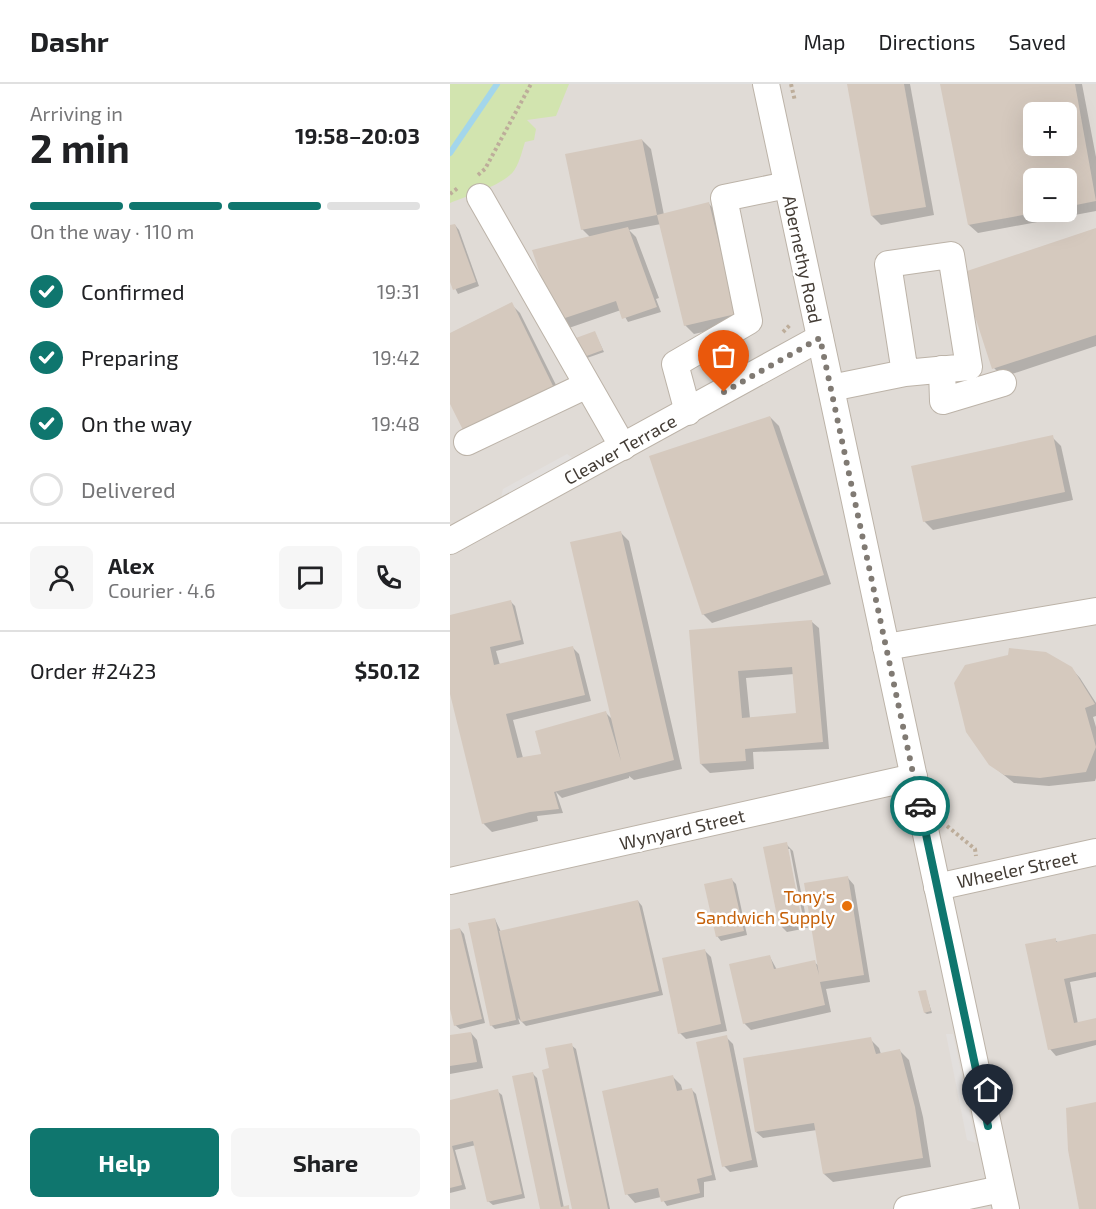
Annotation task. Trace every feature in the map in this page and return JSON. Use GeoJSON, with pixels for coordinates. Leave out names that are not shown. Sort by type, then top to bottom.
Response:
{"type":"FeatureCollection","features":[{"type":"Feature","properties":{"kind":"street","name":"Abernethy Road"},"geometry":{"type":"LineString","coordinates":[[766,84],[1003,1199]]}},
{"type":"Feature","properties":{"kind":"street"},"geometry":{"type":"LineString","coordinates":[[475,185],[623,447]]}},
{"type":"Feature","properties":{"kind":"street"},"geometry":{"type":"LineString","coordinates":[[688,412],[675,364],[749,321],[724,198],[788,185]]}},
{"type":"Feature","properties":{"kind":"street"},"geometry":{"type":"LineString","coordinates":[[831,388],[905,373],[969,367],[951,255],[888,264],[905,373]]}},
{"type":"Feature","properties":{"kind":"street","name":"Cleaver Terrace"},"geometry":{"type":"LineString","coordinates":[[450,541],[820,338]]}},
{"type":"Feature","properties":{"kind":"street"},"geometry":{"type":"LineString","coordinates":[[942,369],[943,401],[1003,383]]}},
{"type":"Feature","properties":{"kind":"street"},"geometry":{"type":"LineString","coordinates":[[467,442],[587,384]]}},
{"type":"Feature","properties":{"kind":"street"},"geometry":{"type":"LineString","coordinates":[[886,647],[1096,611]]}},
{"type":"Feature","properties":{"kind":"street","name":"Wynyard Street"},"geometry":{"type":"LineString","coordinates":[[450,881],[914,777]]}},
{"type":"Feature","properties":{"kind":"street","name":"Wheeler Street"},"geometry":{"type":"LineString","coordinates":[[937,887],[1096,852]]}},
{"type":"Feature","properties":{"kind":"street"},"geometry":{"type":"LineString","coordinates":[[907,1209],[1003,1199]]}},
{"type":"Feature","properties":{"kind":"path"},"geometry":{"type":"LineString","coordinates":[[450,194],[475,185],[531,84]]}},
{"type":"Feature","properties":{"kind":"shaded area"},"geometry":{"type":"Polygon","coordinates":[[[450,84],[1096,84],[1096,1209],[450,1209],[450,84]]]}},
{"type":"Feature","properties":{"kind":"shaded area"},"geometry":{"type":"Polygon","coordinates":[[[567,454],[574,459],[501,498],[503,489],[567,454]]]}},
{"type":"Feature","properties":{"kind":"shaded area"},"geometry":{"type":"Polygon","coordinates":[[[946,1034],[953,1034],[976,1143],[967,1140],[946,1034]]]}},
{"type":"Feature","properties":{"kind":"green space"},"geometry":{"type":"Polygon","coordinates":[[[450,84],[569,84],[556,116],[527,120],[536,129],[534,140],[525,142],[518,163],[511,174],[486,189],[450,203],[450,84]]]}},
{"type":"Feature","properties":{"kind":"building"},"geometry":{"type":"Polygon","coordinates":[[[847,84],[904,84],[926,207],[871,216],[847,84]]]}},
{"type":"Feature","properties":{"kind":"building"},"geometry":{"type":"Polygon","coordinates":[[[940,84],[1075,84],[1096,201],[1077,205],[1077,168],[1023,168],[1023,215],[968,225],[940,84]]]}},
{"type":"Feature","properties":{"kind":"building"},"geometry":{"type":"Polygon","coordinates":[[[642,139],[657,215],[581,230],[565,154],[642,139]]]}},
{"type":"Feature","properties":{"kind":"building"},"geometry":{"type":"Polygon","coordinates":[[[709,202],[736,314],[684,326],[657,215],[709,202]]]}},
{"type":"Feature","properties":{"kind":"building"},"geometry":{"type":"Polygon","coordinates":[[[455,224],[476,282],[453,290],[450,282],[450,225],[455,224]]]}},
{"type":"Feature","properties":{"kind":"building"},"geometry":{"type":"Polygon","coordinates":[[[628,227],[657,307],[622,319],[616,301],[556,321],[532,250],[628,227]]]}},
{"type":"Feature","properties":{"kind":"building"},"geometry":{"type":"Polygon","coordinates":[[[1096,228],[1096,335],[992,369],[961,273],[1096,228]]]}},
{"type":"Feature","properties":{"kind":"building"},"geometry":{"type":"Polygon","coordinates":[[[512,302],[556,392],[466,436],[450,404],[450,333],[512,302]]]}},
{"type":"Feature","properties":{"kind":"building"},"geometry":{"type":"Polygon","coordinates":[[[595,331],[603,350],[584,357],[576,338],[595,331]]]}},
{"type":"Feature","properties":{"kind":"building"},"geometry":{"type":"Polygon","coordinates":[[[770,416],[824,575],[702,615],[649,456],[770,416]]]}},
{"type":"Feature","properties":{"kind":"building"},"geometry":{"type":"Polygon","coordinates":[[[1053,435],[1065,492],[923,522],[911,466],[1053,435]]]}},
{"type":"Feature","properties":{"kind":"building"},"geometry":{"type":"Polygon","coordinates":[[[621,531],[674,760],[554,792],[559,809],[530,812],[482,824],[450,694],[450,615],[511,600],[521,640],[490,647],[494,665],[573,646],[585,695],[506,714],[517,758],[541,754],[535,731],[606,711],[621,761],[570,542],[621,531]]]}},
{"type":"Feature","properties":{"kind":"building"},"geometry":{"type":"Polygon","coordinates":[[[812,620],[823,742],[745,749],[746,761],[700,764],[689,630],[812,620]],[[792,667],[738,671],[742,718],[796,713],[792,667]]]}},
{"type":"Feature","properties":{"kind":"building"},"geometry":{"type":"Polygon","coordinates":[[[1009,648],[1046,652],[1072,667],[1095,704],[1085,708],[1096,747],[1086,772],[1040,778],[1004,775],[989,765],[966,732],[954,683],[965,665],[1008,655],[1009,648]]]}},
{"type":"Feature","properties":{"kind":"building"},"geometry":{"type":"Polygon","coordinates":[[[787,842],[802,921],[779,926],[763,847],[787,842]]]}},
{"type":"Feature","properties":{"kind":"building"},"geometry":{"type":"Polygon","coordinates":[[[848,876],[864,975],[820,982],[825,1005],[743,1024],[729,964],[770,955],[774,969],[815,960],[819,975],[804,883],[848,876]]]}},
{"type":"Feature","properties":{"kind":"building"},"geometry":{"type":"Polygon","coordinates":[[[732,878],[744,931],[716,937],[704,884],[732,878]]]}},
{"type":"Feature","properties":{"kind":"building"},"geometry":{"type":"Polygon","coordinates":[[[638,900],[659,991],[521,1022],[499,931],[638,900]]]}},
{"type":"Feature","properties":{"kind":"building"},"geometry":{"type":"Polygon","coordinates":[[[495,918],[516,1020],[490,1026],[468,923],[495,918]]]}},
{"type":"Feature","properties":{"kind":"building"},"geometry":{"type":"Polygon","coordinates":[[[460,928],[482,1019],[454,1026],[450,1009],[450,930],[460,928]]]}},
{"type":"Feature","properties":{"kind":"building"},"geometry":{"type":"Polygon","coordinates":[[[1096,934],[1096,972],[1064,979],[1074,1023],[1096,1018],[1096,1040],[1048,1050],[1025,944],[1056,938],[1056,942],[1096,934]]]}},
{"type":"Feature","properties":{"kind":"building"},"geometry":{"type":"Polygon","coordinates":[[[705,949],[721,1024],[678,1034],[662,958],[705,949]]]}},
{"type":"Feature","properties":{"kind":"building"},"geometry":{"type":"Polygon","coordinates":[[[926,990],[931,1011],[924,1013],[918,991],[926,990]]]}},
{"type":"Feature","properties":{"kind":"building"},"geometry":{"type":"Polygon","coordinates":[[[471,1032],[477,1062],[450,1066],[450,1035],[471,1032]]]}},
{"type":"Feature","properties":{"kind":"building"},"geometry":{"type":"Polygon","coordinates":[[[727,1035],[752,1160],[722,1167],[696,1042],[727,1035]]]}},
{"type":"Feature","properties":{"kind":"building"},"geometry":{"type":"Polygon","coordinates":[[[871,1037],[876,1054],[900,1049],[915,1107],[923,1158],[823,1174],[814,1123],[755,1132],[743,1058],[871,1037]]]}},
{"type":"Feature","properties":{"kind":"building"},"geometry":{"type":"Polygon","coordinates":[[[572,1043],[608,1209],[572,1209],[542,1070],[549,1068],[545,1048],[572,1043]]]}},
{"type":"Feature","properties":{"kind":"building"},"geometry":{"type":"Polygon","coordinates":[[[533,1072],[561,1207],[569,1205],[569,1209],[540,1209],[512,1076],[533,1072]]]}},
{"type":"Feature","properties":{"kind":"building"},"geometry":{"type":"Polygon","coordinates":[[[673,1075],[677,1091],[692,1088],[712,1175],[697,1179],[700,1193],[661,1202],[658,1188],[625,1195],[602,1091],[673,1075]]]}},
{"type":"Feature","properties":{"kind":"building"},"geometry":{"type":"Polygon","coordinates":[[[498,1089],[522,1194],[487,1202],[473,1141],[452,1146],[462,1185],[450,1188],[450,1100],[498,1089]]]}},
{"type":"Feature","properties":{"kind":"building"},"geometry":{"type":"Polygon","coordinates":[[[1096,1102],[1096,1209],[1079,1209],[1068,1150],[1066,1108],[1096,1102]]]}},
{"type":"Feature","properties":{"kind":"waterway"},"geometry":{"type":"LineString","coordinates":[[450,153],[497,84]]}},
{"type":"Feature","properties":{"kind":"way so far"},"geometry":{"type":"LineString","coordinates":[[724,392],[820,338],[920,806]]}},
{"type":"Feature","properties":{"kind":"place","name":"Tony's Sandwich Supply"},"geometry":{"type":"Point","coordinates":[847,906]}},
{"type":"Feature","properties":{"kind":"route"},"geometry":{"type":"LineString","coordinates":[[920,806],[988,1126]]}}]}
